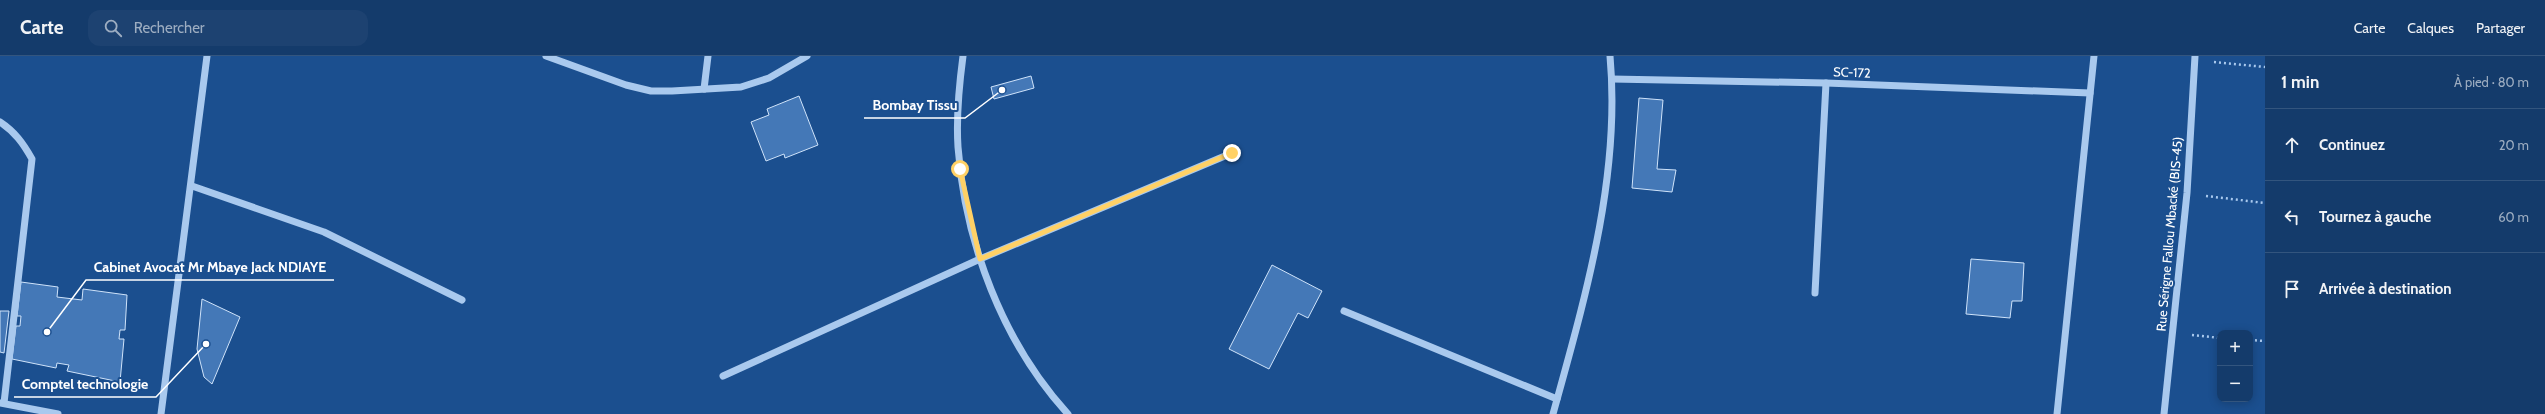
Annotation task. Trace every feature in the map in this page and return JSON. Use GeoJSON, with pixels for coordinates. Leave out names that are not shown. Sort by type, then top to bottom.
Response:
{"type":"FeatureCollection","features":[{"type":"Feature","properties":{"kind":"street"},"geometry":{"type":"LineString","coordinates":[[161,414],[192,186],[207,56]]}},
{"type":"Feature","properties":{"kind":"street"},"geometry":{"type":"LineString","coordinates":[[546,56],[626,85],[651,90],[726,89],[758,82],[782,71],[807,56]]}},
{"type":"Feature","properties":{"kind":"street"},"geometry":{"type":"LineString","coordinates":[[704,89],[708,56]]}},
{"type":"Feature","properties":{"kind":"street"},"geometry":{"type":"LineString","coordinates":[[963,56],[958,94],[958,145],[966,198],[980,259],[1008,329],[1031,368],[1068,414]]}},
{"type":"Feature","properties":{"kind":"street"},"geometry":{"type":"LineString","coordinates":[[1555,413],[1557,399],[1602,224],[1609,164],[1612,79],[1610,56]]}},
{"type":"Feature","properties":{"kind":"street"},"geometry":{"type":"LineString","coordinates":[[2057,414],[2094,56]]}},
{"type":"Feature","properties":{"kind":"street","name":"Rue Sérigne Fallou Mbacké (BIS-45)"},"geometry":{"type":"LineString","coordinates":[[2164,414],[2186,194],[2194,58]]}},
{"type":"Feature","properties":{"kind":"street","name":"SC-172"},"geometry":{"type":"LineString","coordinates":[[1612,79],[1826,83],[2090,94]]}},
{"type":"Feature","properties":{"kind":"street"},"geometry":{"type":"LineString","coordinates":[[1815,293],[1826,83]]}},
{"type":"Feature","properties":{"kind":"street"},"geometry":{"type":"LineString","coordinates":[[0,122],[12,130],[24,144],[32,159],[2,403],[58,414]]}},
{"type":"Feature","properties":{"kind":"street"},"geometry":{"type":"LineString","coordinates":[[723,376],[980,259],[1232,153]]}},
{"type":"Feature","properties":{"kind":"street"},"geometry":{"type":"LineString","coordinates":[[192,186],[324,232],[462,300]]}},
{"type":"Feature","properties":{"kind":"street"},"geometry":{"type":"LineString","coordinates":[[1344,312],[1557,399]]}},
{"type":"Feature","properties":{"kind":"path"},"geometry":{"type":"LineString","coordinates":[[2194,58],[2265,67]]}},
{"type":"Feature","properties":{"kind":"path"},"geometry":{"type":"LineString","coordinates":[[2186,194],[2265,203]]}},
{"type":"Feature","properties":{"kind":"path"},"geometry":{"type":"LineString","coordinates":[[2172,334],[2217,338]]}},
{"type":"Feature","properties":{"kind":"path"},"geometry":{"type":"LineString","coordinates":[[2253,340],[2265,341]]}},
{"type":"Feature","properties":{"kind":"building"},"geometry":{"type":"Polygon","coordinates":[[[1031,76],[1034,88],[994,99],[991,87],[1031,76]]]}},
{"type":"Feature","properties":{"kind":"building"},"geometry":{"type":"Polygon","coordinates":[[[799,96],[818,145],[785,158],[784,154],[766,161],[751,122],[769,115],[767,109],[799,96]]]}},
{"type":"Feature","properties":{"kind":"building"},"geometry":{"type":"Polygon","coordinates":[[[1639,98],[1663,100],[1657,169],[1676,170],[1672,192],[1632,188],[1639,98]]]}},
{"type":"Feature","properties":{"kind":"building"},"geometry":{"type":"Polygon","coordinates":[[[1971,259],[2024,263],[2022,301],[2012,301],[2010,318],[1966,314],[1971,259]]]}},
{"type":"Feature","properties":{"kind":"building"},"geometry":{"type":"Polygon","coordinates":[[[1272,265],[1322,291],[1308,318],[1298,313],[1269,369],[1229,349],[1272,265]]]}},
{"type":"Feature","properties":{"kind":"building"},"geometry":{"type":"Polygon","coordinates":[[[21,282],[58,287],[57,297],[82,300],[83,289],[127,295],[125,330],[120,330],[119,339],[124,339],[120,382],[67,371],[69,365],[57,363],[56,368],[12,359],[16,326],[20,326],[21,316],[17,316],[21,282]]]}},
{"type":"Feature","properties":{"kind":"building"},"geometry":{"type":"Polygon","coordinates":[[[202,299],[240,317],[212,384],[204,377],[197,349],[202,299]]]}},
{"type":"Feature","properties":{"kind":"building"},"geometry":{"type":"Polygon","coordinates":[[[0,311],[9,311],[4,353],[0,352],[0,311]]]}},
{"type":"Feature","properties":{"kind":"place","name":"Bombay Tissu"},"geometry":{"type":"Point","coordinates":[1002,90]}},
{"type":"Feature","properties":{"kind":"place","name":"Cabinet Avocat Mr Mbaye Jack NDIAYE"},"geometry":{"type":"Point","coordinates":[47,332]}},
{"type":"Feature","properties":{"kind":"place","name":"Comptel technologie"},"geometry":{"type":"Point","coordinates":[206,344]}},
{"type":"Feature","properties":{"kind":"route"},"geometry":{"type":"LineString","coordinates":[[960,169],[980,259],[1232,153]]}}]}
